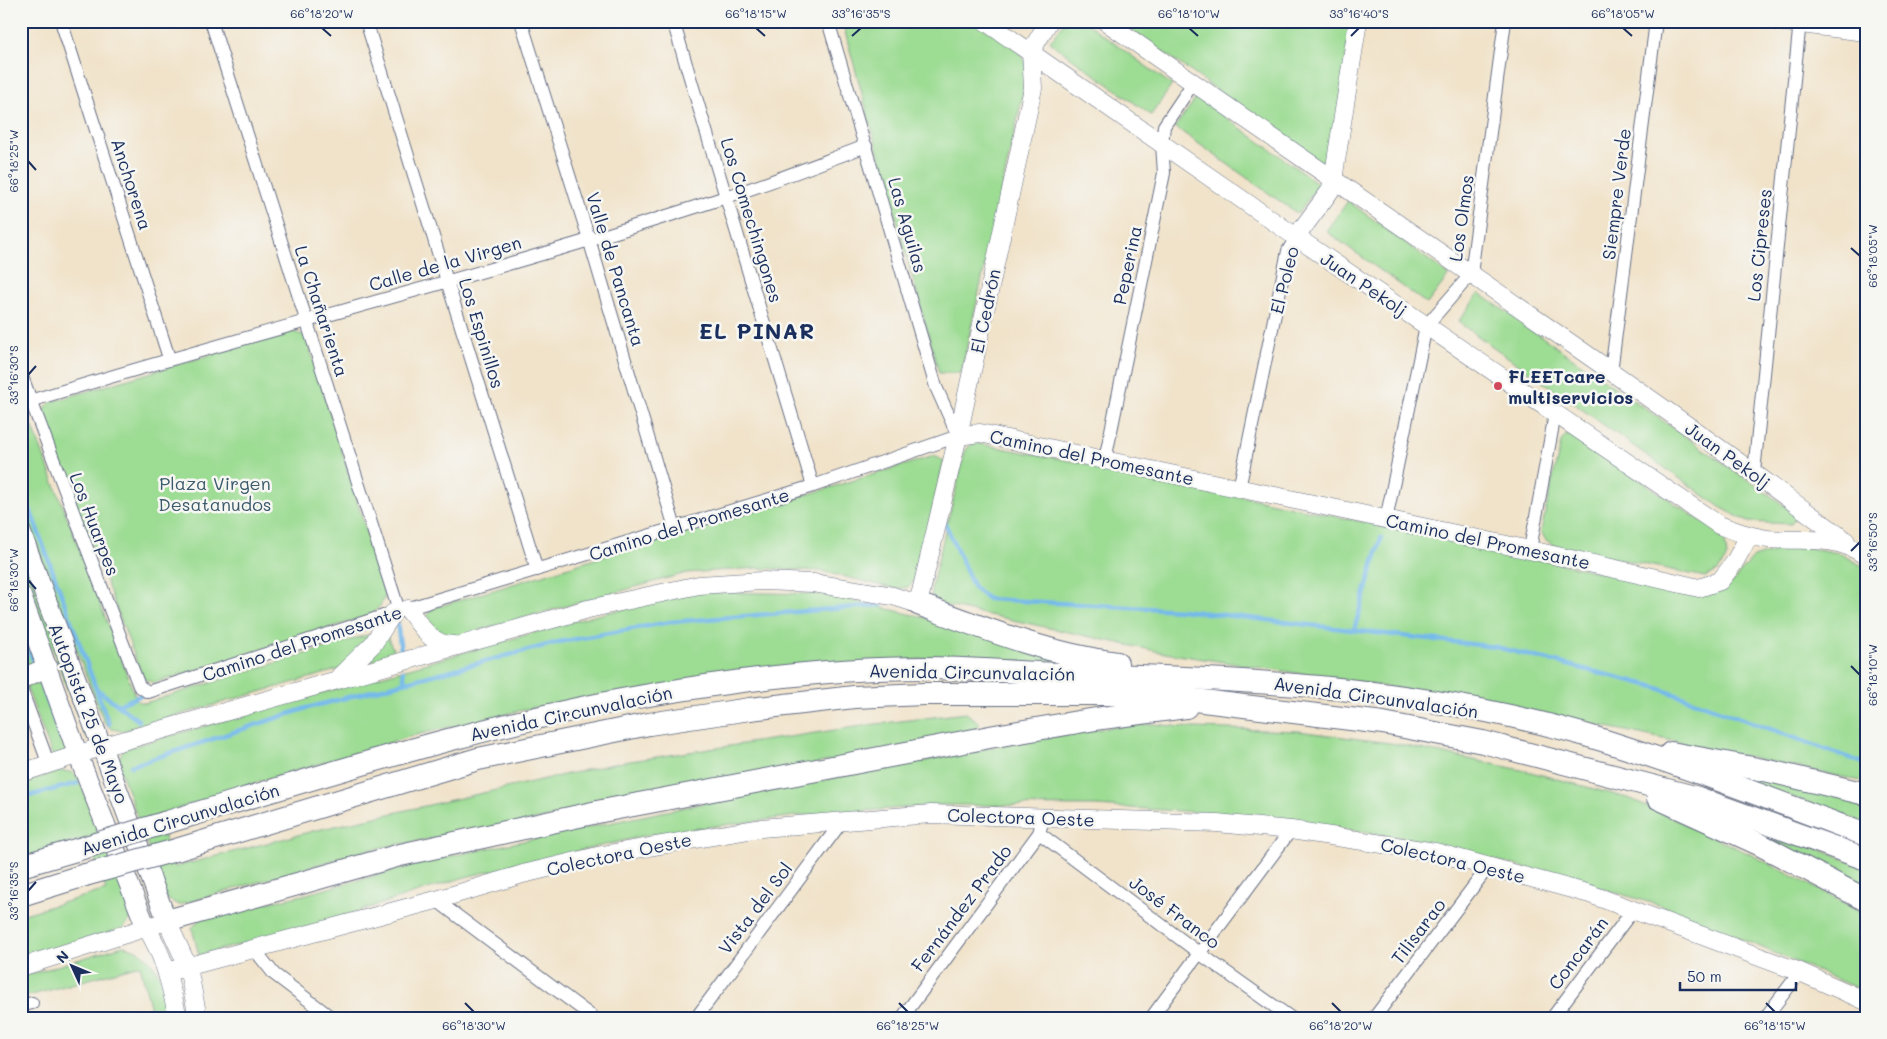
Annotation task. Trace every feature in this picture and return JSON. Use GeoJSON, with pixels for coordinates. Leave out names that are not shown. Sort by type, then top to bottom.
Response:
{"type":"FeatureCollection","features":[{"type":"Feature","properties":{"kind":"highway"},"geometry":{"type":"LineString","coordinates":[[918,604],[1008,638],[1072,655],[1100,661],[1242,680]]}},
{"type":"Feature","properties":{"kind":"highway","name":"Avenida Circunvalación"},"geometry":{"type":"LineString","coordinates":[[21,866],[473,732],[655,694],[777,677],[926,668],[1242,680],[1351,691],[1458,706],[1601,740],[1866,835]]}},
{"type":"Feature","properties":{"kind":"highway","name":"Avenida Circunvalación"},"geometry":{"type":"LineString","coordinates":[[21,894],[176,850],[478,758],[649,724],[750,709],[854,697],[924,694],[1145,694],[1383,723],[1483,742],[1698,798],[1866,859]]}},
{"type":"Feature","properties":{"kind":"highway"},"geometry":{"type":"LineString","coordinates":[[157,924],[400,855],[602,811],[1005,734],[1111,717],[1227,704]]}},
{"type":"Feature","properties":{"kind":"highway"},"geometry":{"type":"LineString","coordinates":[[1601,740],[1769,771],[1866,794]]}},
{"type":"Feature","properties":{"kind":"highway"},"geometry":{"type":"LineString","coordinates":[[1598,771],[1759,844],[1866,900]]}},
{"type":"Feature","properties":{"kind":"main road","name":"Autopista 25 de Mayo"},"geometry":{"type":"LineString","coordinates":[[21,532],[101,747],[157,924]]}},
{"type":"Feature","properties":{"kind":"main road","name":"Autopista 25 de Mayo"},"geometry":{"type":"LineString","coordinates":[[21,595],[78,756],[157,924]]}},
{"type":"Feature","properties":{"kind":"main road"},"geometry":{"type":"LineString","coordinates":[[21,679],[48,667]]}},
{"type":"Feature","properties":{"kind":"street","name":"Anchorena"},"geometry":{"type":"LineString","coordinates":[[61,21],[169,358]]}},
{"type":"Feature","properties":{"kind":"street","name":"La Chañarienta"},"geometry":{"type":"LineString","coordinates":[[212,21],[400,611]]}},
{"type":"Feature","properties":{"kind":"street","name":"Los Espinillos"},"geometry":{"type":"LineString","coordinates":[[366,21],[537,570]]}},
{"type":"Feature","properties":{"kind":"street","name":"Valle de Pancanta"},"geometry":{"type":"LineString","coordinates":[[521,21],[589,239],[675,528]]}},
{"type":"Feature","properties":{"kind":"street","name":"Los Comechingones"},"geometry":{"type":"LineString","coordinates":[[672,21],[727,197],[813,486]]}},
{"type":"Feature","properties":{"kind":"street","name":"Las Aguilas"},"geometry":{"type":"LineString","coordinates":[[828,21],[936,387],[958,436]]}},
{"type":"Feature","properties":{"kind":"street","name":"Juan Pekolj"},"geometry":{"type":"LineString","coordinates":[[985,21],[1031,51],[1296,237],[1719,525],[1749,536]]}},
{"type":"Feature","properties":{"kind":"street"},"geometry":{"type":"LineString","coordinates":[[1031,51],[1049,21]]}},
{"type":"Feature","properties":{"kind":"street","name":"Juan Pekolj"},"geometry":{"type":"LineString","coordinates":[[1105,21],[1754,472],[1861,552]]}},
{"type":"Feature","properties":{"kind":"street","name":"El Poleo"},"geometry":{"type":"LineString","coordinates":[[1240,489],[1288,251],[1330,191],[1334,180],[1358,21]]}},
{"type":"Feature","properties":{"kind":"street","name":"Los Olmos"},"geometry":{"type":"LineString","coordinates":[[1386,520],[1426,326],[1471,274],[1504,21]]}},
{"type":"Feature","properties":{"kind":"street","name":"Siempre Verde"},"geometry":{"type":"LineString","coordinates":[[1611,372],[1656,21]]}},
{"type":"Feature","properties":{"kind":"street"},"geometry":{"type":"LineString","coordinates":[[1776,21],[1800,22],[1866,32]]}},
{"type":"Feature","properties":{"kind":"street","name":"Los Cipreses"},"geometry":{"type":"LineString","coordinates":[[1754,472],[1800,22]]}},
{"type":"Feature","properties":{"kind":"street","name":"El Cedrón"},"geometry":{"type":"LineString","coordinates":[[918,604],[958,436],[1033,88],[1031,51]]}},
{"type":"Feature","properties":{"kind":"street","name":"Peperina"},"geometry":{"type":"LineString","coordinates":[[1105,460],[1164,173],[1162,144],[1164,126],[1193,83]]}},
{"type":"Feature","properties":{"kind":"street","name":"Calle de la Virgen"},"geometry":{"type":"LineString","coordinates":[[30,401],[169,358],[448,281],[727,197],[866,146]]}},
{"type":"Feature","properties":{"kind":"street","name":"Los Huarpes"},"geometry":{"type":"LineString","coordinates":[[21,374],[139,686]]}},
{"type":"Feature","properties":{"kind":"street"},"geometry":{"type":"LineString","coordinates":[[1530,548],[1556,414]]}},
{"type":"Feature","properties":{"kind":"street","name":"Camino del Promesante"},"geometry":{"type":"LineString","coordinates":[[139,686],[148,692],[400,611],[813,486],[958,436],[980,433],[1386,520],[1530,548],[1699,588],[1720,581],[1749,536]]}},
{"type":"Feature","properties":{"kind":"street"},"geometry":{"type":"LineString","coordinates":[[1749,536],[1769,539],[1805,538],[1824,540],[1861,552]]}},
{"type":"Feature","properties":{"kind":"street"},"geometry":{"type":"LineString","coordinates":[[21,773],[101,747],[588,609],[699,585],[762,581],[813,584],[892,596],[918,604]]}},
{"type":"Feature","properties":{"kind":"street"},"geometry":{"type":"LineString","coordinates":[[337,679],[374,644],[400,611],[437,643],[444,646],[460,645]]}},
{"type":"Feature","properties":{"kind":"street"},"geometry":{"type":"LineString","coordinates":[[21,689],[49,765]]}},
{"type":"Feature","properties":{"kind":"street","name":"Colectora Oeste"},"geometry":{"type":"LineString","coordinates":[[168,972],[436,900],[523,874],[602,855],[694,838],[843,820],[931,814],[1041,825],[1217,823],[1291,830],[1435,852],[1590,894],[1800,972],[1866,1001]]}},
{"type":"Feature","properties":{"kind":"street","name":"Vista del Sol"},"geometry":{"type":"LineString","coordinates":[[696,1018],[843,820]]}},
{"type":"Feature","properties":{"kind":"street","name":"José Franco"},"geometry":{"type":"LineString","coordinates":[[1041,825],[1199,953],[1291,1018]]}},
{"type":"Feature","properties":{"kind":"street","name":"Fernández Prado"},"geometry":{"type":"LineString","coordinates":[[902,1018],[1041,825]]}},
{"type":"Feature","properties":{"kind":"street"},"geometry":{"type":"LineString","coordinates":[[1152,1018],[1291,830]]}},
{"type":"Feature","properties":{"kind":"street","name":"Tilisarao"},"geometry":{"type":"LineString","coordinates":[[1374,1018],[1489,866]]}},
{"type":"Feature","properties":{"kind":"street"},"geometry":{"type":"LineString","coordinates":[[436,900],[594,1018]]}},
{"type":"Feature","properties":{"kind":"street","name":"Concarán"},"geometry":{"type":"LineString","coordinates":[[1552,1018],[1633,910]]}},
{"type":"Feature","properties":{"kind":"street"},"geometry":{"type":"LineString","coordinates":[[21,967],[157,924]]}},
{"type":"Feature","properties":{"kind":"street"},"geometry":{"type":"LineString","coordinates":[[157,924],[188,967],[198,1018]]}},
{"type":"Feature","properties":{"kind":"street"},"geometry":{"type":"LineString","coordinates":[[157,924],[159,948],[168,972],[178,1018]]}},
{"type":"Feature","properties":{"kind":"street"},"geometry":{"type":"LineString","coordinates":[[254,949],[274,974],[332,1018]]}},
{"type":"Feature","properties":{"kind":"street"},"geometry":{"type":"LineString","coordinates":[[1765,1018],[1800,972]]}},
{"type":"Feature","properties":{"kind":"green space"},"geometry":{"type":"Polygon","coordinates":[[[842,21],[973,21],[1016,49],[1025,61],[1028,71],[961,373],[939,373],[842,21]]]}},
{"type":"Feature","properties":{"kind":"green space"},"geometry":{"type":"Polygon","coordinates":[[[1065,21],[1084,21],[1172,85],[1151,115],[1050,42],[1065,21]]]}},
{"type":"Feature","properties":{"kind":"green space"},"geometry":{"type":"Polygon","coordinates":[[[1119,21],[1350,21],[1336,146],[1326,162],[1318,161],[1119,21]]]}},
{"type":"Feature","properties":{"kind":"green space"},"geometry":{"type":"Polygon","coordinates":[[[1197,97],[1319,184],[1298,214],[1175,127],[1197,97]]]}},
{"type":"Feature","properties":{"kind":"green space"},"geometry":{"type":"Polygon","coordinates":[[[1348,201],[1449,275],[1427,304],[1326,231],[1348,201]]]}},
{"type":"Feature","properties":{"kind":"green space"},"geometry":{"type":"Polygon","coordinates":[[[1479,293],[1798,515],[1791,524],[1748,522],[1720,507],[1458,322],[1479,293]]]}},
{"type":"Feature","properties":{"kind":"green space","name":"Plaza Virgen Desatanudos"},"geometry":{"type":"Polygon","coordinates":[[[291,331],[306,336],[386,595],[380,606],[371,615],[154,683],[143,678],[43,416],[45,408],[51,402],[291,331]]]}},
{"type":"Feature","properties":{"kind":"green space"},"geometry":{"type":"Polygon","coordinates":[[[21,396],[137,701],[145,703],[367,635],[371,640],[344,668],[122,731],[111,729],[104,722],[21,504],[21,396]]]}},
{"type":"Feature","properties":{"kind":"green space"},"geometry":{"type":"Polygon","coordinates":[[[1572,434],[1714,530],[1725,542],[1727,557],[1718,571],[1705,577],[1553,545],[1545,539],[1541,531],[1561,442],[1565,436],[1572,434]]]}},
{"type":"Feature","properties":{"kind":"green space"},"geometry":{"type":"Polygon","coordinates":[[[975,443],[1118,470],[1707,595],[1726,589],[1753,558],[1774,551],[1805,547],[1839,553],[1866,568],[1866,782],[1499,704],[1165,653],[943,605],[932,596],[931,589],[965,452],[968,447],[975,443]]]}},
{"type":"Feature","properties":{"kind":"green space"},"geometry":{"type":"Polygon","coordinates":[[[934,456],[944,461],[917,576],[909,587],[896,589],[821,571],[757,568],[686,573],[448,639],[438,637],[425,620],[431,609],[934,456]]]}},
{"type":"Feature","properties":{"kind":"green space"},"geometry":{"type":"Polygon","coordinates":[[[21,544],[92,734],[85,736],[21,565],[21,544]]]}},
{"type":"Feature","properties":{"kind":"green space"},"geometry":{"type":"Polygon","coordinates":[[[696,592],[826,594],[926,618],[1102,669],[929,658],[532,708],[416,735],[238,788],[157,816],[175,867],[313,831],[617,763],[868,725],[966,713],[980,723],[974,732],[525,822],[368,850],[179,905],[167,899],[117,761],[124,749],[593,616],[696,592]]]}},
{"type":"Feature","properties":{"kind":"green space"},"geometry":{"type":"Polygon","coordinates":[[[21,605],[42,661],[22,669],[21,665],[21,605]]]}},
{"type":"Feature","properties":{"kind":"green space"},"geometry":{"type":"Polygon","coordinates":[[[385,632],[396,655],[357,665],[385,632]]]}},
{"type":"Feature","properties":{"kind":"green space"},"geometry":{"type":"Polygon","coordinates":[[[47,675],[68,750],[53,757],[26,686],[47,675]]]}},
{"type":"Feature","properties":{"kind":"green space"},"geometry":{"type":"Polygon","coordinates":[[[1153,724],[1193,728],[1298,731],[1397,744],[1531,772],[1631,799],[1752,855],[1866,914],[1866,992],[1669,908],[1573,880],[1413,839],[1246,815],[1096,806],[943,805],[796,816],[653,834],[465,877],[309,927],[199,955],[192,928],[202,917],[303,895],[437,859],[705,803],[1032,740],[1106,728],[1153,724]]]}},
{"type":"Feature","properties":{"kind":"green space"},"geometry":{"type":"Polygon","coordinates":[[[62,771],[71,772],[78,777],[133,912],[131,919],[123,928],[21,959],[21,915],[106,890],[87,838],[21,858],[21,783],[62,771]]]}},
{"type":"Feature","properties":{"kind":"green space"},"geometry":{"type":"Polygon","coordinates":[[[1741,772],[1866,798],[1866,823],[1743,780],[1741,772]]]}},
{"type":"Feature","properties":{"kind":"green space"},"geometry":{"type":"Polygon","coordinates":[[[1737,817],[1866,868],[1866,892],[1734,825],[1737,817]]]}},
{"type":"Feature","properties":{"kind":"green space"},"geometry":{"type":"Polygon","coordinates":[[[123,946],[134,949],[152,963],[168,996],[173,1018],[153,1018],[140,965],[21,998],[21,977],[123,946]]]}},
{"type":"Feature","properties":{"kind":"waterway"},"geometry":{"type":"LineString","coordinates":[[21,485],[109,724]]}},
{"type":"Feature","properties":{"kind":"waterway"},"geometry":{"type":"LineString","coordinates":[[944,521],[974,588],[988,599],[1181,610],[1496,647],[1652,686],[1866,764]]}},
{"type":"Feature","properties":{"kind":"waterway"},"geometry":{"type":"LineString","coordinates":[[1354,630],[1381,538]]}},
{"type":"Feature","properties":{"kind":"waterway"},"geometry":{"type":"LineString","coordinates":[[131,766],[307,708],[559,642],[670,622],[881,605]]}},
{"type":"Feature","properties":{"kind":"waterway"},"geometry":{"type":"LineString","coordinates":[[397,623],[401,651]]}},
{"type":"Feature","properties":{"kind":"waterway"},"geometry":{"type":"LineString","coordinates":[[21,629],[34,663]]}},
{"type":"Feature","properties":{"kind":"waterway"},"geometry":{"type":"LineString","coordinates":[[403,671],[405,683]]}},
{"type":"Feature","properties":{"kind":"waterway"},"geometry":{"type":"LineString","coordinates":[[41,682],[61,738]]}},
{"type":"Feature","properties":{"kind":"waterway"},"geometry":{"type":"LineString","coordinates":[[98,690],[139,721]]}},
{"type":"Feature","properties":{"kind":"waterway"},"geometry":{"type":"LineString","coordinates":[[118,705],[144,694]]}},
{"type":"Feature","properties":{"kind":"waterway"},"geometry":{"type":"LineString","coordinates":[[21,798],[78,783]]}},
{"type":"Feature","properties":{"kind":"place","name":"FLEETcare multiservicios"},"geometry":{"type":"Point","coordinates":[1498,386]}},
{"type":"Feature","properties":{"kind":"district","name":"EL PINAR"},"geometry":{"type":"Point","coordinates":[757,330]}}]}
